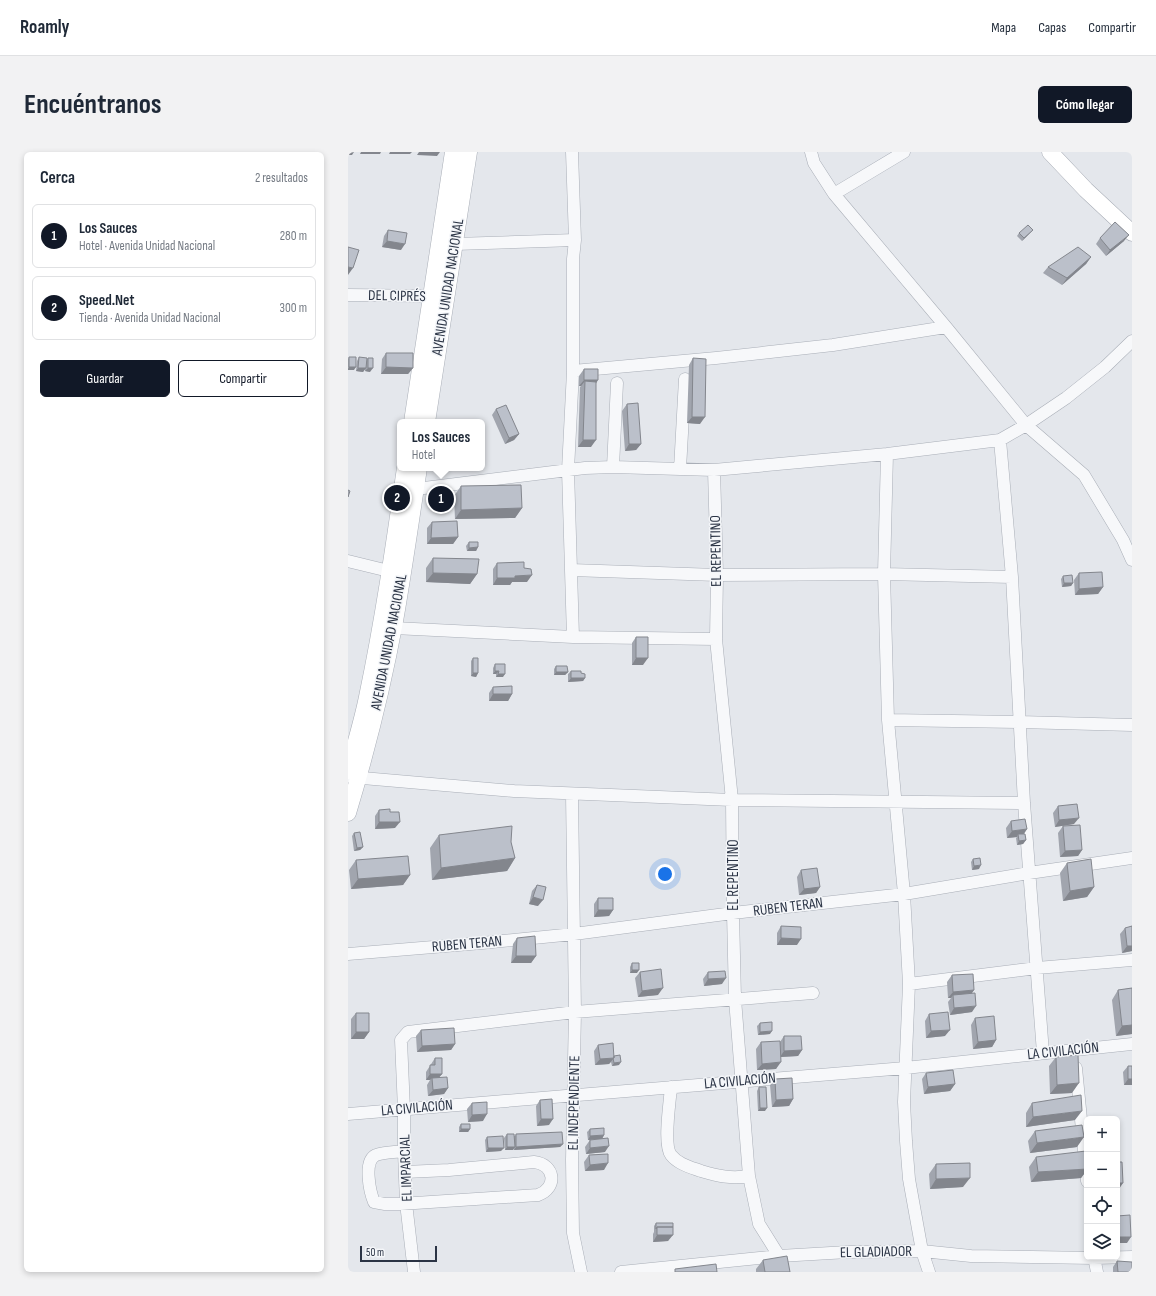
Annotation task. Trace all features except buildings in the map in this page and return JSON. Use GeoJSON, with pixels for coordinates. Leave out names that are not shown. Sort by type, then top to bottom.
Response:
{"type":"FeatureCollection","features":[{"type":"Feature","properties":{"kind":"main road","name":"AVENIDA UNIDAD NACIONAL"},"geometry":{"type":"LineString","coordinates":[[427,419],[453,152]]}},
{"type":"Feature","properties":{"kind":"main road","name":"AVENIDA UNIDAD NACIONAL"},"geometry":{"type":"LineString","coordinates":[[413,419],[439,296],[455,244],[469,152]]}},
{"type":"Feature","properties":{"kind":"main road"},"geometry":{"type":"LineString","coordinates":[[1050,152],[1086,190],[1132,233]]}},
{"type":"Feature","properties":{"kind":"main road","name":"AVENIDA UNIDAD NACIONAL"},"geometry":{"type":"LineString","coordinates":[[351,776],[380,695],[394,628],[396,573],[405,471]]}},
{"type":"Feature","properties":{"kind":"main road","name":"AVENIDA UNIDAD NACIONAL"},"geometry":{"type":"LineString","coordinates":[[348,813],[351,776],[367,699],[419,471]]}},
{"type":"Feature","properties":{"kind":"street"},"geometry":{"type":"LineString","coordinates":[[572,152],[575,240],[573,259],[573,371],[568,470],[573,637]]}},
{"type":"Feature","properties":{"kind":"street"},"geometry":{"type":"LineString","coordinates":[[811,152],[814,163],[834,194],[1026,425],[1084,475],[1123,540],[1132,560]]}},
{"type":"Feature","properties":{"kind":"street"},"geometry":{"type":"LineString","coordinates":[[834,194],[904,152]]}},
{"type":"Feature","properties":{"kind":"street"},"geometry":{"type":"LineString","coordinates":[[455,244],[575,240]]}},
{"type":"Feature","properties":{"kind":"street","name":"DEL CIPRÉS"},"geometry":{"type":"LineString","coordinates":[[348,295],[439,296]]}},
{"type":"Feature","properties":{"kind":"street"},"geometry":{"type":"LineString","coordinates":[[573,371],[716,358],[833,345],[946,327]]}},
{"type":"Feature","properties":{"kind":"street"},"geometry":{"type":"LineString","coordinates":[[416,489],[585,468],[613,466],[714,470],[887,454],[1000,440],[1026,425],[1078,389],[1105,367],[1132,341]]}},
{"type":"Feature","properties":{"kind":"street"},"geometry":{"type":"LineString","coordinates":[[680,469],[685,379]]}},
{"type":"Feature","properties":{"kind":"street"},"geometry":{"type":"LineString","coordinates":[[613,466],[617,383]]}},
{"type":"Feature","properties":{"kind":"street"},"geometry":{"type":"LineString","coordinates":[[1000,440],[1012,577],[1024,803],[1043,1052]]}},
{"type":"Feature","properties":{"kind":"street"},"geometry":{"type":"LineString","coordinates":[[887,454],[884,574],[888,720],[904,894],[909,984],[904,1102],[909,1179],[922,1251],[929,1272]]}},
{"type":"Feature","properties":{"kind":"street","name":"EL REPENTINO"},"geometry":{"type":"LineString","coordinates":[[714,470],[717,575],[716,638],[732,800],[733,914],[736,999],[749,1176],[760,1224],[779,1256],[782,1272]]}},
{"type":"Feature","properties":{"kind":"street"},"geometry":{"type":"LineString","coordinates":[[348,561],[396,573]]}},
{"type":"Feature","properties":{"kind":"street"},"geometry":{"type":"LineString","coordinates":[[571,570],[717,575],[884,574],[1012,577]]}},
{"type":"Feature","properties":{"kind":"street"},"geometry":{"type":"LineString","coordinates":[[394,628],[573,637],[716,638]]}},
{"type":"Feature","properties":{"kind":"street"},"geometry":{"type":"LineString","coordinates":[[888,720],[1132,724]]}},
{"type":"Feature","properties":{"kind":"street"},"geometry":{"type":"LineString","coordinates":[[351,776],[572,794],[732,800],[1024,803]]}},
{"type":"Feature","properties":{"kind":"street","name":"EL INDEPENDIENTE"},"geometry":{"type":"LineString","coordinates":[[572,794],[576,1012],[572,1160],[573,1233],[581,1272]]}},
{"type":"Feature","properties":{"kind":"street","name":"RUBEN TERAN"},"geometry":{"type":"LineString","coordinates":[[348,954],[574,934],[904,894],[1029,873],[1132,858]]}},
{"type":"Feature","properties":{"kind":"street"},"geometry":{"type":"LineString","coordinates":[[909,984],[1036,968],[1132,960]]}},
{"type":"Feature","properties":{"kind":"street"},"geometry":{"type":"LineString","coordinates":[[576,1012],[813,993]]}},
{"type":"Feature","properties":{"kind":"street","name":"EL IMPARCIAL"},"geometry":{"type":"LineString","coordinates":[[414,1272],[406,1204],[401,1040],[408,1032],[576,1012]]}},
{"type":"Feature","properties":{"kind":"street","name":"LA CIVILACIÓN"},"geometry":{"type":"LineString","coordinates":[[348,1114],[574,1094],[905,1068],[1043,1052],[1132,1044]]}},
{"type":"Feature","properties":{"kind":"street"},"geometry":{"type":"LineString","coordinates":[[1075,1050],[1084,1152]]}},
{"type":"Feature","properties":{"kind":"street"},"geometry":{"type":"LineString","coordinates":[[671,1087],[667,1141],[670,1154],[683,1164],[717,1176],[737,1178],[749,1176]]}},
{"type":"Feature","properties":{"kind":"street"},"geometry":{"type":"LineString","coordinates":[[404,1151],[375,1156],[369,1162],[370,1192],[374,1202],[386,1204],[406,1204],[538,1195],[546,1191],[551,1184],[552,1179],[546,1167],[538,1162],[449,1170],[405,1172]]}},
{"type":"Feature","properties":{"kind":"street","name":"EL GLADIADOR"},"geometry":{"type":"LineString","coordinates":[[621,1272],[779,1256],[922,1251],[971,1256],[1084,1258]]}},
{"type":"Feature","properties":{"kind":"street","name":"EL GLADIADOR"},"geometry":{"type":"LineString","coordinates":[[1120,1257],[1132,1257]]}},
{"type":"Feature","properties":{"kind":"street"},"geometry":{"type":"LineString","coordinates":[[1094,1260],[1097,1272]]}},
{"type":"Feature","properties":{"kind":"place","name":"Speed.Net"},"geometry":{"type":"Point","coordinates":[397,498]}},
{"type":"Feature","properties":{"kind":"place","name":"Los Sauces"},"geometry":{"type":"Point","coordinates":[441,499]}}]}
